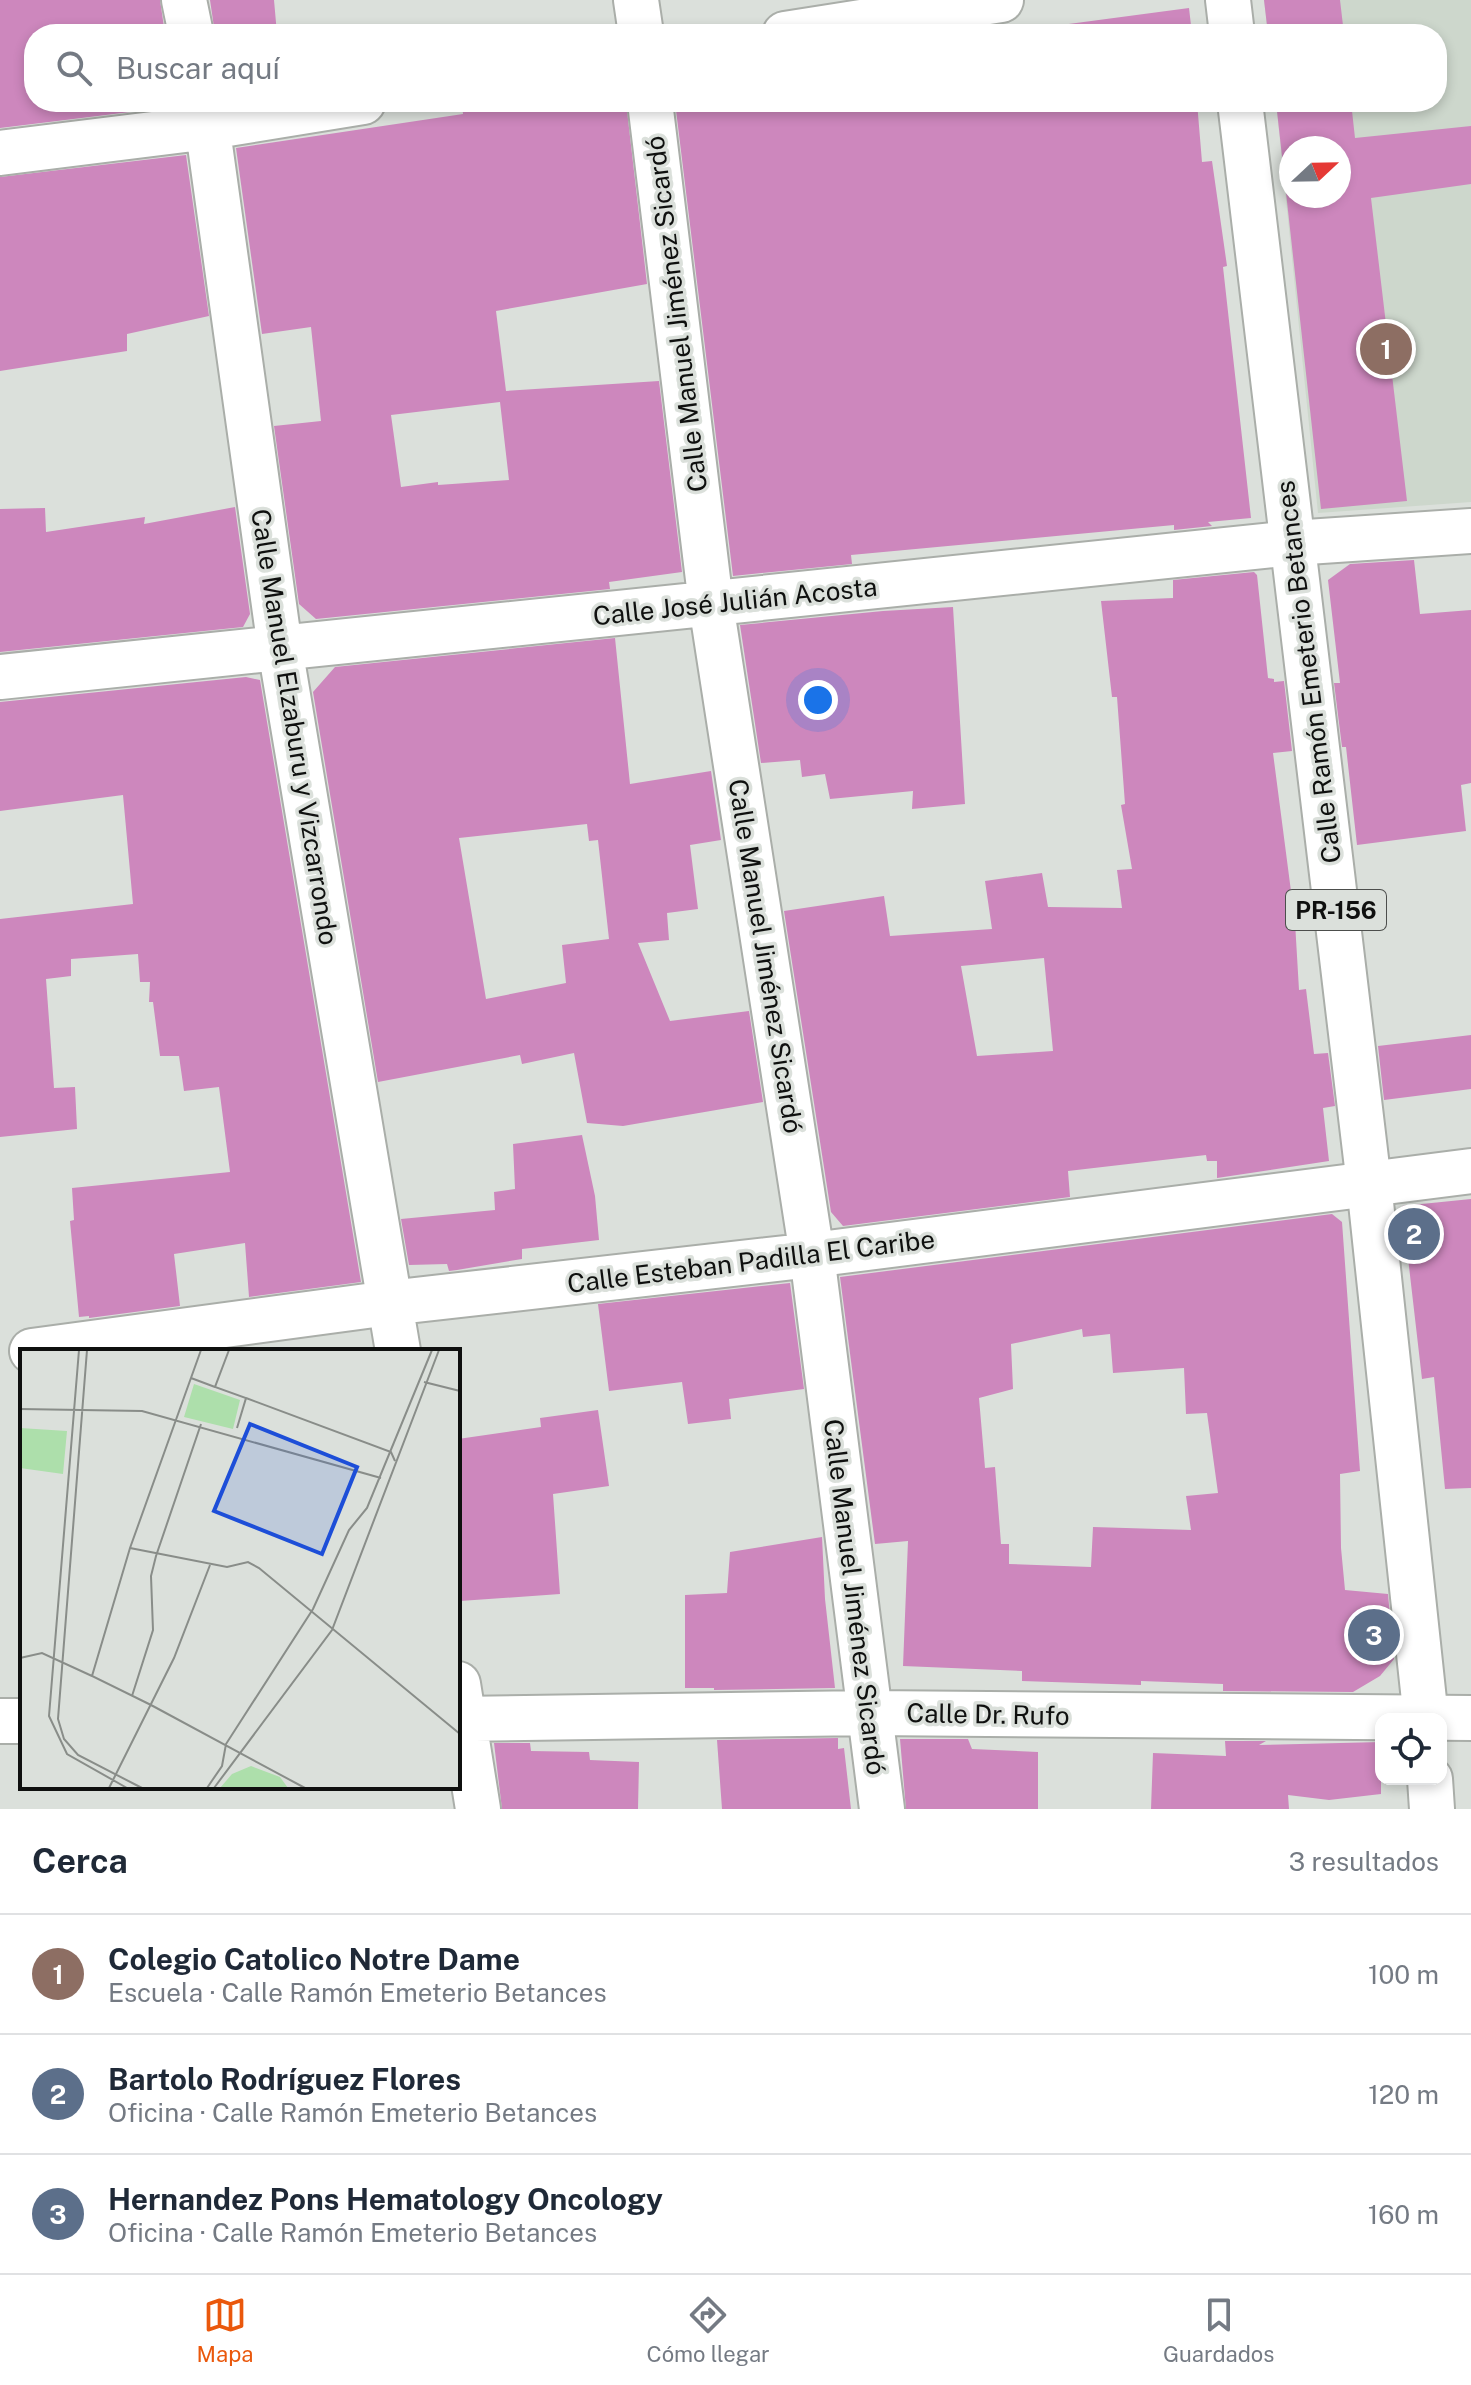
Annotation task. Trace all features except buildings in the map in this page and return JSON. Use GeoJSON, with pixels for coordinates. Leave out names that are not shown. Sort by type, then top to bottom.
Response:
{"type":"FeatureCollection","features":[{"type":"Feature","properties":{"kind":"street"},"geometry":{"type":"LineString","coordinates":[[184,0],[189,24]]}},
{"type":"Feature","properties":{"kind":"street"},"geometry":{"type":"LineString","coordinates":[[636,0],[640,24]]}},
{"type":"Feature","properties":{"kind":"street"},"geometry":{"type":"LineString","coordinates":[[849,24],[1001,0]]}},
{"type":"Feature","properties":{"kind":"street"},"geometry":{"type":"LineString","coordinates":[[1228,0],[1231,24]]}},
{"type":"Feature","properties":{"kind":"street"},"geometry":{"type":"LineString","coordinates":[[0,153],[207,114],[233,112]]}},
{"type":"Feature","properties":{"kind":"street","name":"Calle Manuel Jiménez Sicardó"},"geometry":{"type":"LineString","coordinates":[[651,112],[711,604],[812,1255],[882,1809]]}},
{"type":"Feature","properties":{"kind":"street","name":"Calle Ramón Emeterio Betances"},"geometry":{"type":"LineString","coordinates":[[1241,112],[1369,1184],[1425,1713]]}},
{"type":"Feature","properties":{"kind":"street","name":"Calle Manuel Elzaburu y Vizcarrondo"},"geometry":{"type":"LineString","coordinates":[[207,114],[280,648],[398,1349]]}},
{"type":"Feature","properties":{"kind":"street","name":"Calle José Julián Acosta"},"geometry":{"type":"LineString","coordinates":[[0,677],[1292,543],[1471,531]]}},
{"type":"Feature","properties":{"kind":"street","name":"Calle Esteban Padilla El Caribe"},"geometry":{"type":"LineString","coordinates":[[47,1349],[389,1303],[812,1255],[1471,1171]]}},
{"type":"Feature","properties":{"kind":"street"},"geometry":{"type":"LineString","coordinates":[[0,1355],[20,1352]]}},
{"type":"Feature","properties":{"kind":"street"},"geometry":{"type":"LineString","coordinates":[[460,1707],[478,1809]]}},
{"type":"Feature","properties":{"kind":"street","name":"Calle Dr. Rufo"},"geometry":{"type":"LineString","coordinates":[[460,1707],[1375,1718]]}},
{"type":"Feature","properties":{"kind":"street","name":"Calle Dr. Rufo"},"geometry":{"type":"LineString","coordinates":[[1447,1719],[1471,1718]]}},
{"type":"Feature","properties":{"kind":"street"},"geometry":{"type":"LineString","coordinates":[[1430,1785],[1432,1809]]}},
{"type":"Feature","properties":{"kind":"shaded area"},"geometry":{"type":"Polygon","coordinates":[[[1264,0],[1471,0],[1471,502],[1318,513],[1287,208],[1351,208],[1351,136],[1279,136],[1277,112],[1447,112],[1447,24],[1267,24],[1264,0]]]}},
{"type":"Feature","properties":{"kind":"place","name":"Colegio Catolico Notre Dame"},"geometry":{"type":"Point","coordinates":[1386,349]}},
{"type":"Feature","properties":{"kind":"place","name":"Bartolo Rodríguez Flores"},"geometry":{"type":"Point","coordinates":[1414,1234]}},
{"type":"Feature","properties":{"kind":"place","name":"Hernandez Pons Hematology Oncology"},"geometry":{"type":"Point","coordinates":[1374,1635]}}]}
